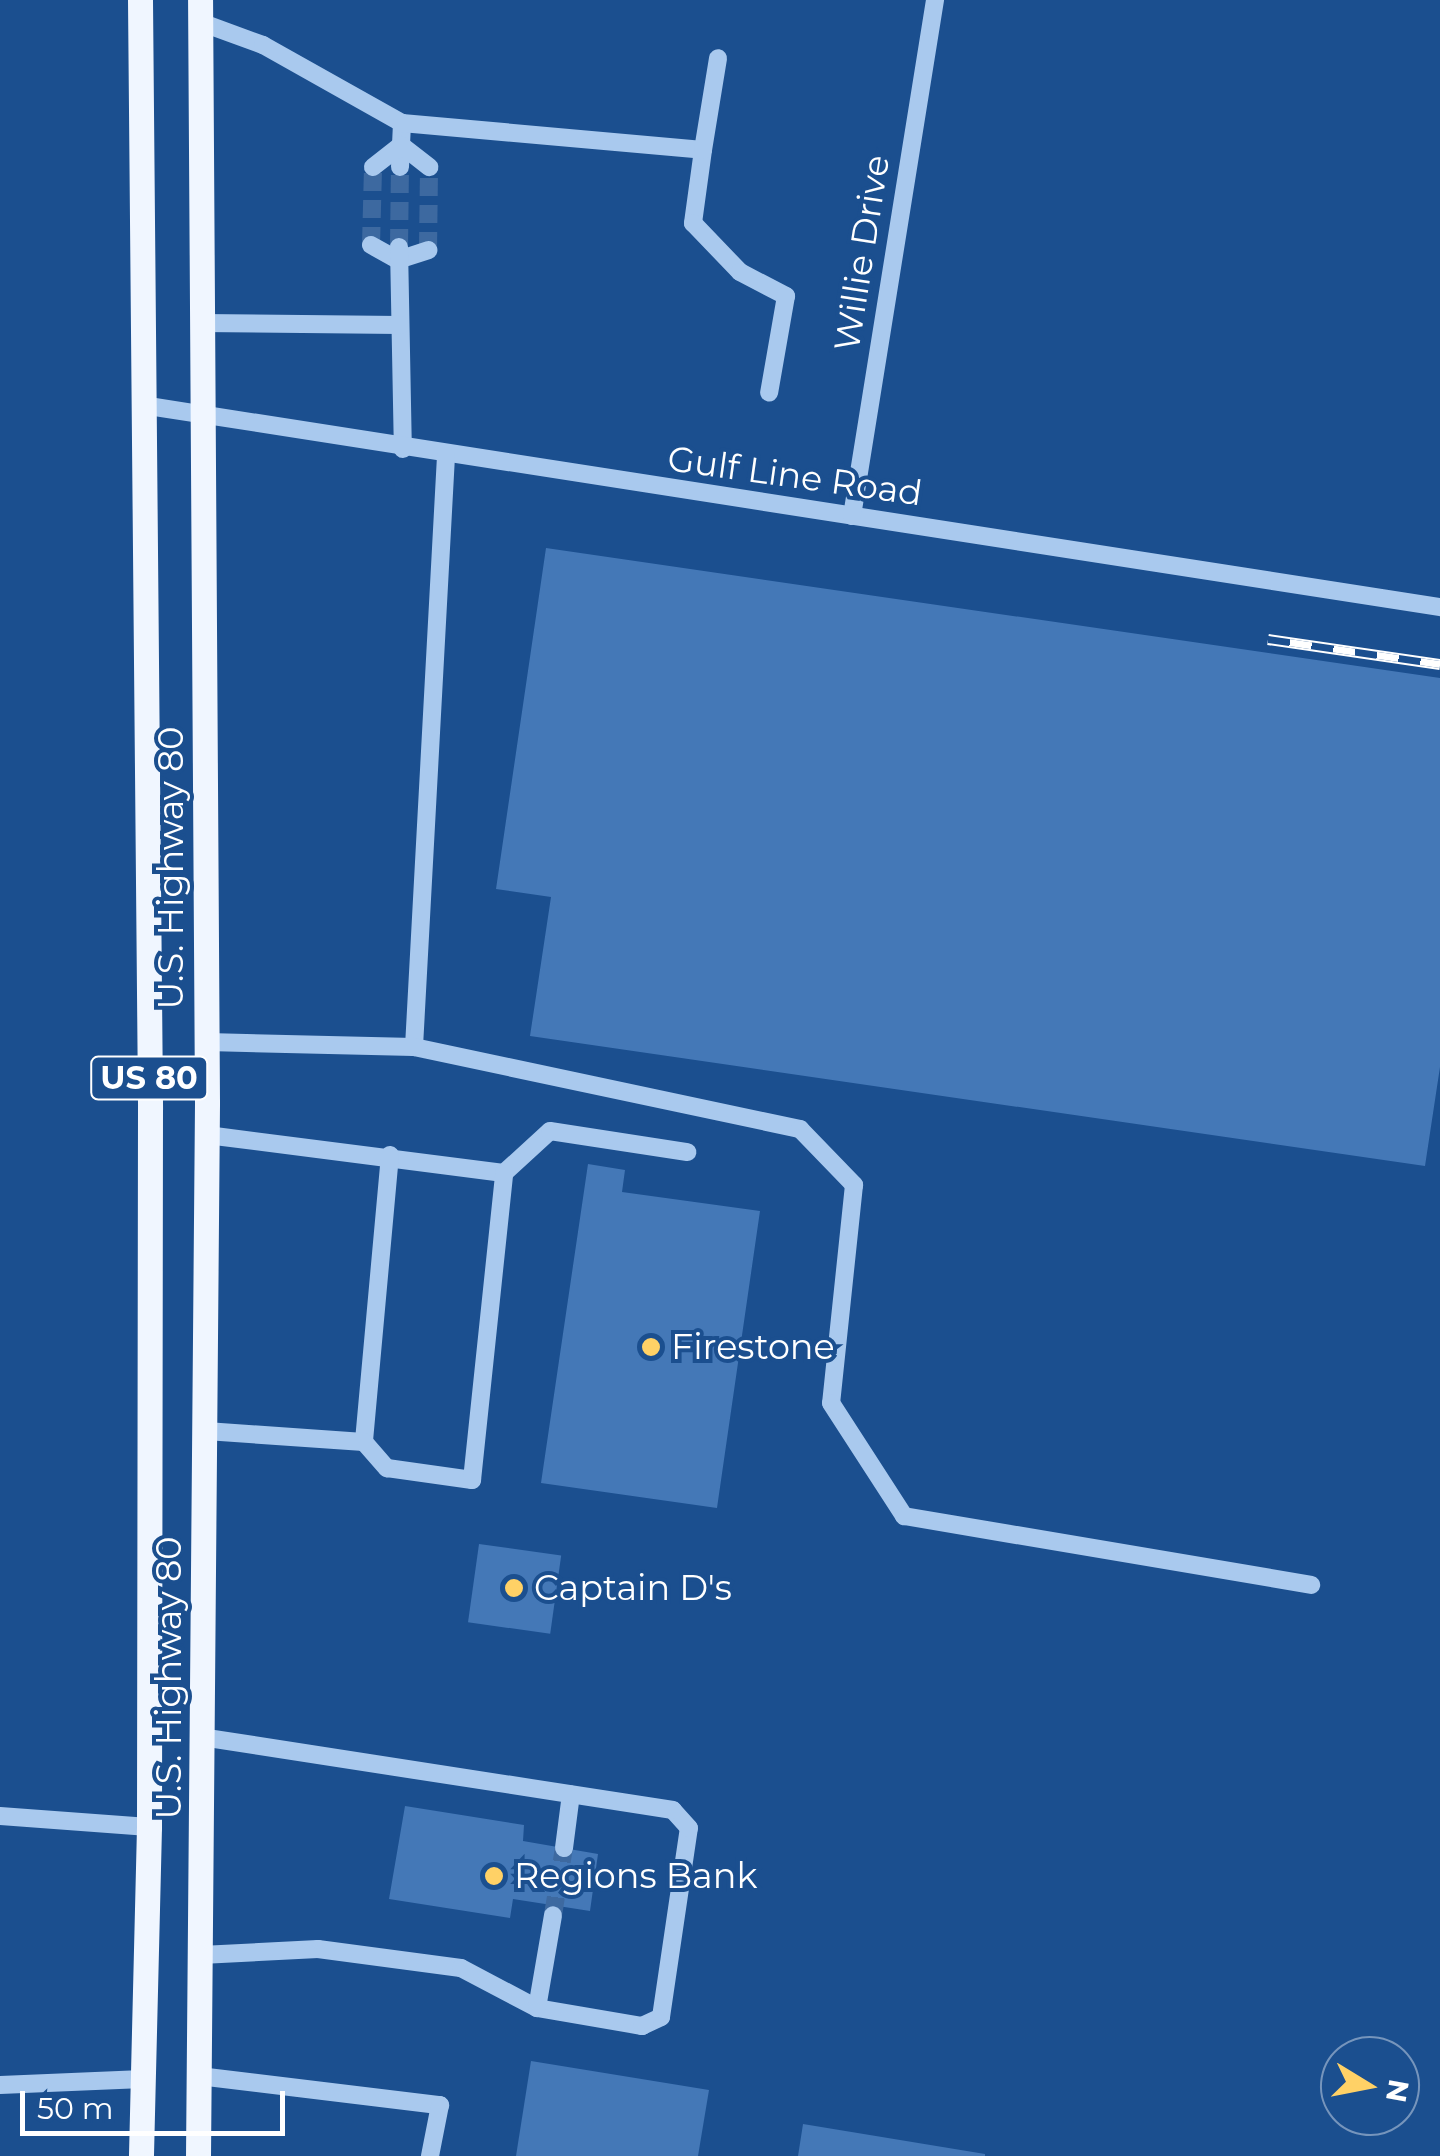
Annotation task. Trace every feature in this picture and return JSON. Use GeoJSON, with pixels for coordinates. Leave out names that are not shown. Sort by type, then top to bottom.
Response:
{"type":"FeatureCollection","features":[{"type":"Feature","properties":{"kind":"main road","name":"US 80"},"geometry":{"type":"LineString","coordinates":[[140,0],[150,1827],[141,2156]]}},
{"type":"Feature","properties":{"kind":"main road","name":"U.S. Highway 80"},"geometry":{"type":"LineString","coordinates":[[198,2156],[207,1135],[200,11]]}},
{"type":"Feature","properties":{"kind":"street","name":"Willie Drive"},"geometry":{"type":"LineString","coordinates":[[852,516],[936,0]]}},
{"type":"Feature","properties":{"kind":"street"},"geometry":{"type":"LineString","coordinates":[[200,11],[402,123],[703,150]]}},
{"type":"Feature","properties":{"kind":"street"},"geometry":{"type":"LineString","coordinates":[[718,58],[693,224],[740,272],[786,296],[769,393]]}},
{"type":"Feature","properties":{"kind":"street"},"geometry":{"type":"LineString","coordinates":[[400,167],[402,123]]}},
{"type":"Feature","properties":{"kind":"street"},"geometry":{"type":"LineString","coordinates":[[372,167],[401,144]]}},
{"type":"Feature","properties":{"kind":"street"},"geometry":{"type":"LineString","coordinates":[[401,144],[429,167]]}},
{"type":"Feature","properties":{"kind":"street"},"geometry":{"type":"LineString","coordinates":[[371,245],[399,254],[428,250]]}},
{"type":"Feature","properties":{"kind":"street"},"geometry":{"type":"LineString","coordinates":[[399,254],[403,448]]}},
{"type":"Feature","properties":{"kind":"street"},"geometry":{"type":"LineString","coordinates":[[202,323],[400,324]]}},
{"type":"Feature","properties":{"kind":"street","name":"Gulf Line Road"},"geometry":{"type":"LineString","coordinates":[[142,405],[446,456],[1440,606]]}},
{"type":"Feature","properties":{"kind":"street"},"geometry":{"type":"LineString","coordinates":[[414,1047],[446,456]]}},
{"type":"Feature","properties":{"kind":"street"},"geometry":{"type":"LineString","coordinates":[[207,1042],[414,1047],[800,1129],[854,1185],[831,1403],[904,1516],[1311,1585]]}},
{"type":"Feature","properties":{"kind":"street"},"geometry":{"type":"LineString","coordinates":[[206,1431],[364,1442],[388,1468],[472,1480],[504,1172],[550,1131],[688,1152]]}},
{"type":"Feature","properties":{"kind":"street"},"geometry":{"type":"LineString","coordinates":[[207,1135],[504,1172]]}},
{"type":"Feature","properties":{"kind":"street"},"geometry":{"type":"LineString","coordinates":[[364,1442],[390,1155]]}},
{"type":"Feature","properties":{"kind":"street"},"geometry":{"type":"LineString","coordinates":[[202,1955],[318,1949],[461,1968],[537,2008],[642,2026],[660,2017],[689,1828],[673,1810],[204,1737]]}},
{"type":"Feature","properties":{"kind":"street"},"geometry":{"type":"LineString","coordinates":[[564,1848],[571,1794]]}},
{"type":"Feature","properties":{"kind":"street"},"geometry":{"type":"LineString","coordinates":[[0,1816],[150,1827]]}},
{"type":"Feature","properties":{"kind":"street"},"geometry":{"type":"LineString","coordinates":[[537,2008],[553,1915]]}},
{"type":"Feature","properties":{"kind":"street"},"geometry":{"type":"LineString","coordinates":[[199,2076],[440,2105],[430,2156]]}},
{"type":"Feature","properties":{"kind":"street"},"geometry":{"type":"LineString","coordinates":[[0,2085],[142,2079]]}},
{"type":"Feature","properties":{"kind":"building"},"geometry":{"type":"Polygon","coordinates":[[[546,548],[1440,678],[1440,1067],[1425,1166],[530,1036],[551,897],[496,889],[546,548]]]}},
{"type":"Feature","properties":{"kind":"building","name":"Firestone"},"geometry":{"type":"Polygon","coordinates":[[[588,1164],[625,1170],[622,1192],[760,1211],[717,1508],[541,1483],[588,1164]]]}},
{"type":"Feature","properties":{"kind":"building","name":"Captain D's"},"geometry":{"type":"Polygon","coordinates":[[[479,1544],[561,1556],[550,1634],[468,1622],[479,1544]]]}},
{"type":"Feature","properties":{"kind":"building","name":"Regions Bank"},"geometry":{"type":"Polygon","coordinates":[[[405,1806],[524,1825],[523,1841],[598,1854],[590,1911],[513,1899],[510,1918],[389,1899],[405,1806]]]}},
{"type":"Feature","properties":{"kind":"building"},"geometry":{"type":"Polygon","coordinates":[[[531,2061],[709,2090],[698,2156],[516,2156],[531,2061]]]}},
{"type":"Feature","properties":{"kind":"building"},"geometry":{"type":"Polygon","coordinates":[[[803,2124],[985,2154],[985,2156],[798,2156],[803,2124]]]}},
{"type":"Feature","properties":{"kind":"tunnel"},"geometry":{"type":"LineString","coordinates":[[371,245],[373,167]]}},
{"type":"Feature","properties":{"kind":"tunnel"},"geometry":{"type":"LineString","coordinates":[[399,247],[400,167]]}},
{"type":"Feature","properties":{"kind":"tunnel"},"geometry":{"type":"LineString","coordinates":[[428,250],[429,167]]}},
{"type":"Feature","properties":{"kind":"tunnel"},"geometry":{"type":"LineString","coordinates":[[553,1915],[564,1848]]}},
{"type":"Feature","properties":{"kind":"railway"},"geometry":{"type":"LineString","coordinates":[[1268,639],[1440,664]]}},
{"type":"Feature","properties":{"kind":"place","name":"Firestone"},"geometry":{"type":"Point","coordinates":[651,1347]}},
{"type":"Feature","properties":{"kind":"place","name":"Captain D's"},"geometry":{"type":"Point","coordinates":[514,1588]}},
{"type":"Feature","properties":{"kind":"place","name":"Regions Bank"},"geometry":{"type":"Point","coordinates":[494,1876]}}]}
